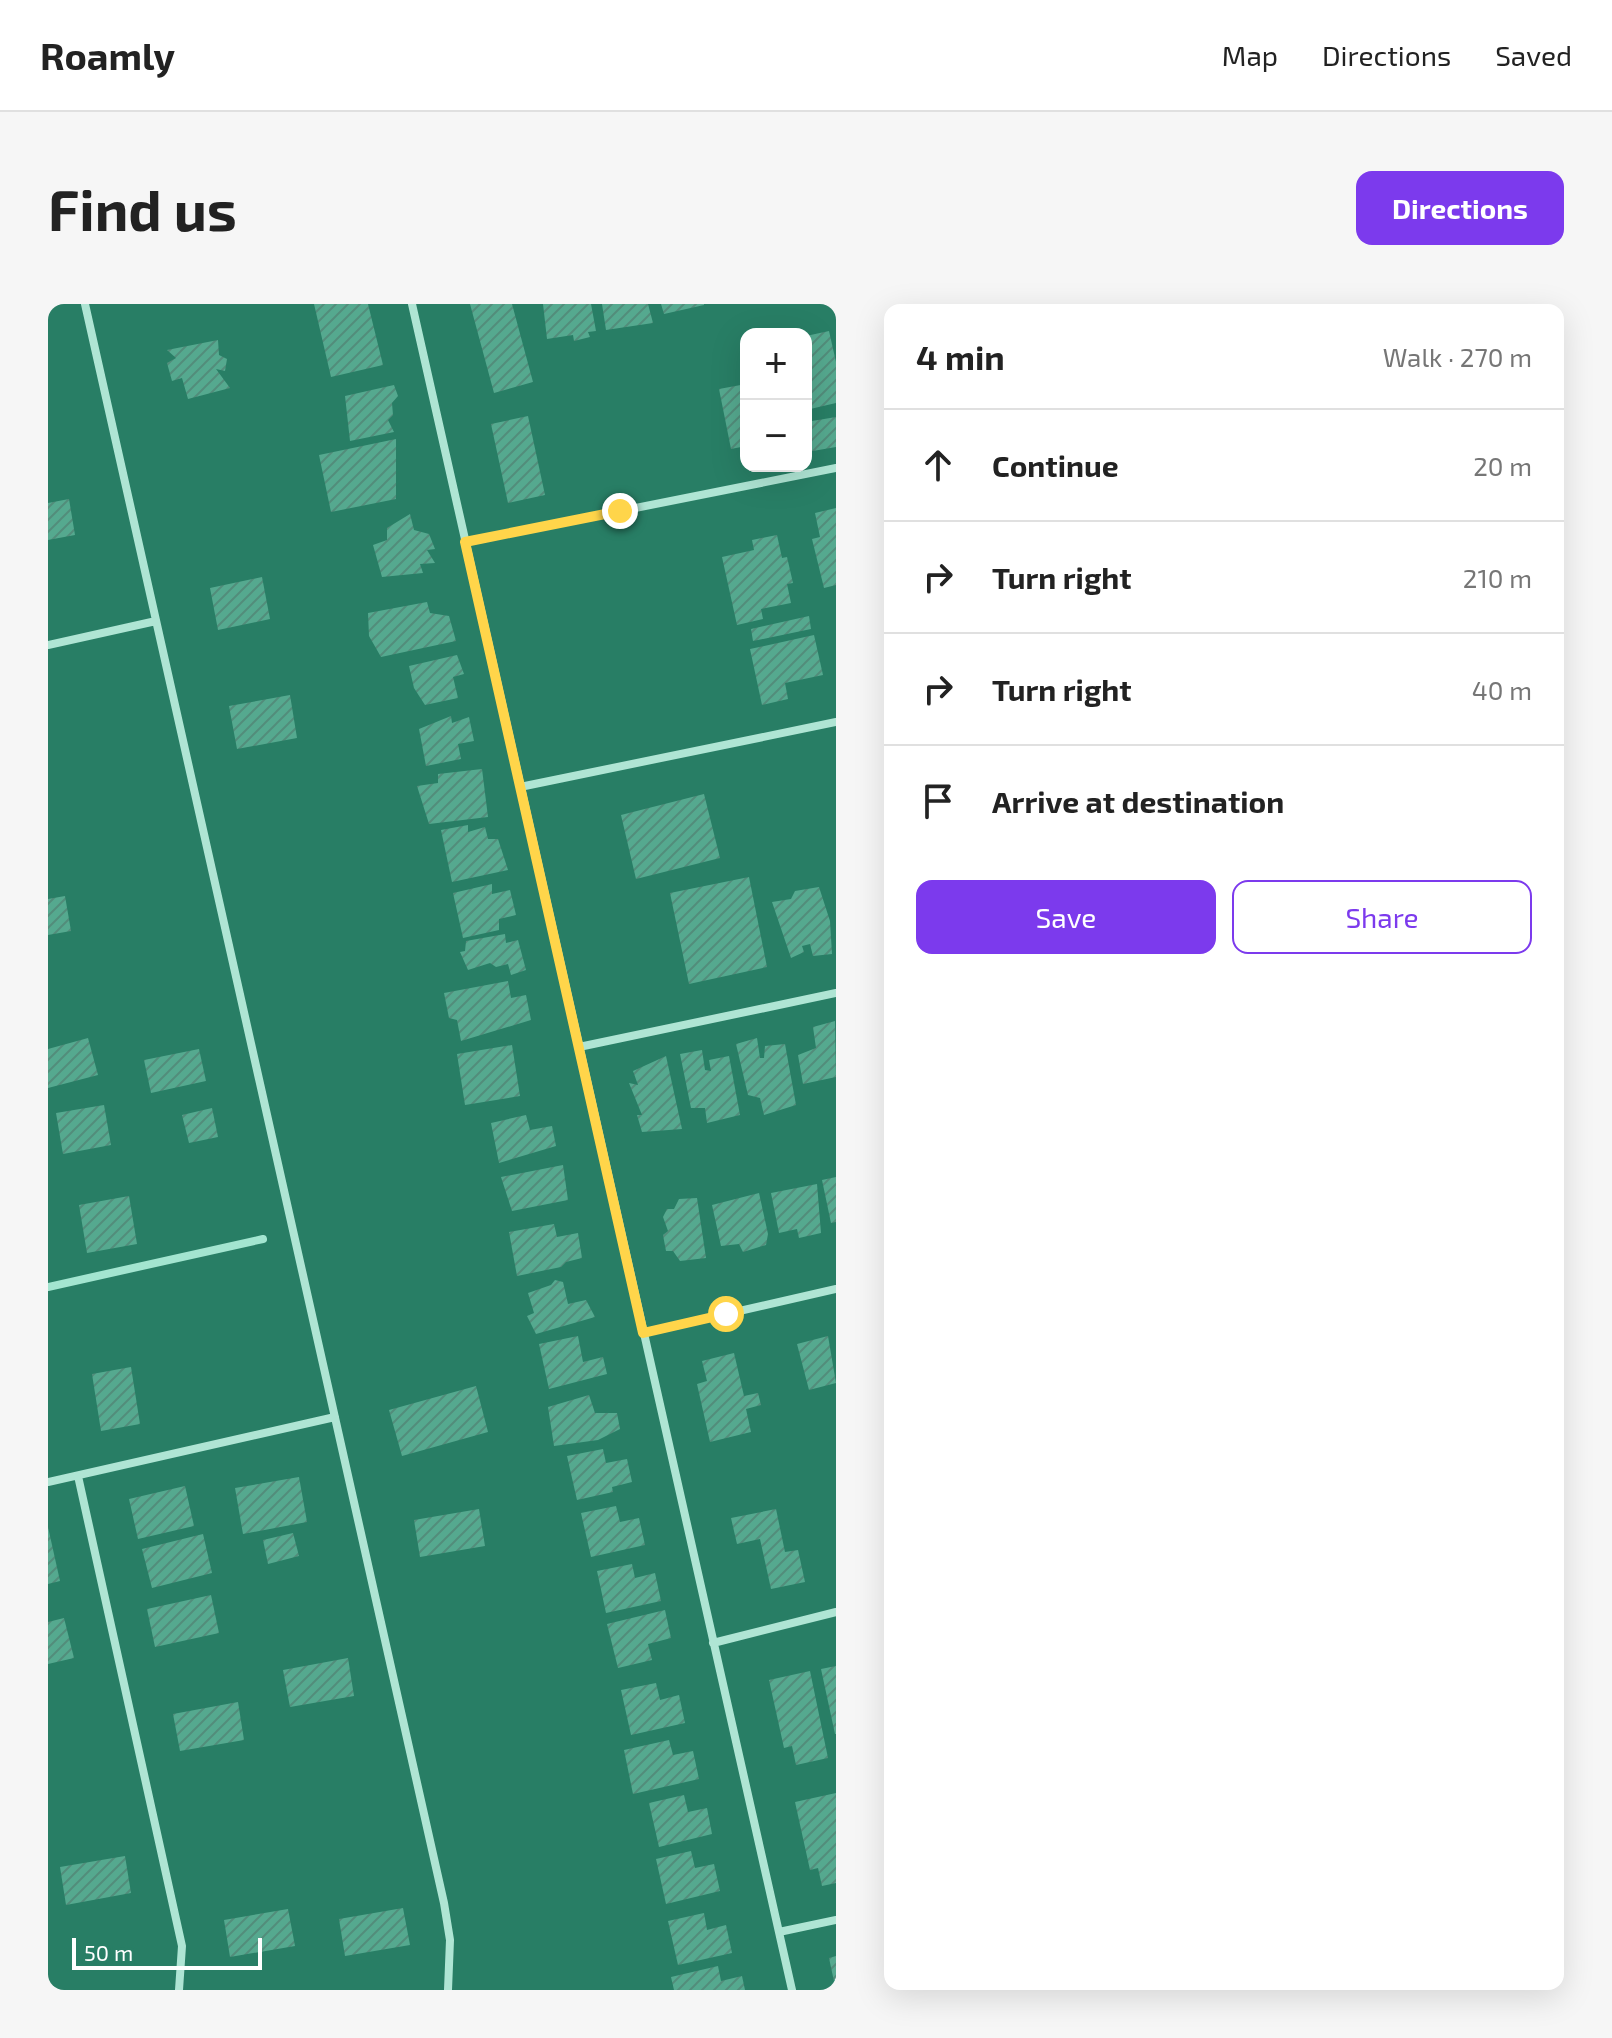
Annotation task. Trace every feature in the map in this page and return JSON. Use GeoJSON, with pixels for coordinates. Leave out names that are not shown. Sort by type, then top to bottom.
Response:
{"type":"FeatureCollection","features":[{"type":"Feature","properties":{"kind":"street"},"geometry":{"type":"LineString","coordinates":[[85,304],[444,1903],[450,1940],[448,1990]]}},
{"type":"Feature","properties":{"kind":"street"},"geometry":{"type":"LineString","coordinates":[[412,304],[792,1990]]}},
{"type":"Feature","properties":{"kind":"street"},"geometry":{"type":"LineString","coordinates":[[465,542],[836,468]]}},
{"type":"Feature","properties":{"kind":"street"},"geometry":{"type":"LineString","coordinates":[[48,645],[156,621]]}},
{"type":"Feature","properties":{"kind":"street"},"geometry":{"type":"LineString","coordinates":[[520,787],[836,722]]}},
{"type":"Feature","properties":{"kind":"street"},"geometry":{"type":"LineString","coordinates":[[579,1047],[836,993]]}},
{"type":"Feature","properties":{"kind":"street"},"geometry":{"type":"LineString","coordinates":[[643,1333],[836,1289]]}},
{"type":"Feature","properties":{"kind":"street"},"geometry":{"type":"LineString","coordinates":[[48,1482],[335,1417]]}},
{"type":"Feature","properties":{"kind":"street"},"geometry":{"type":"LineString","coordinates":[[78,1476],[182,1946],[179,1990]]}},
{"type":"Feature","properties":{"kind":"street"},"geometry":{"type":"LineString","coordinates":[[713,1643],[836,1612]]}},
{"type":"Feature","properties":{"kind":"street"},"geometry":{"type":"LineString","coordinates":[[779,1932],[836,1920]]}},
{"type":"Feature","properties":{"kind":"building"},"geometry":{"type":"Polygon","coordinates":[[[314,304],[368,304],[383,365],[331,377],[314,304]]]}},
{"type":"Feature","properties":{"kind":"building"},"geometry":{"type":"Polygon","coordinates":[[[470,304],[512,304],[533,382],[494,393],[470,304]]]}},
{"type":"Feature","properties":{"kind":"building"},"geometry":{"type":"Polygon","coordinates":[[[543,304],[591,304],[596,331],[588,332],[590,337],[574,341],[573,335],[547,339],[543,304]]]}},
{"type":"Feature","properties":{"kind":"building"},"geometry":{"type":"Polygon","coordinates":[[[602,304],[648,304],[653,323],[606,330],[602,304]]]}},
{"type":"Feature","properties":{"kind":"building"},"geometry":{"type":"Polygon","coordinates":[[[661,304],[704,304],[704,305],[664,314],[661,304]]]}},
{"type":"Feature","properties":{"kind":"building"},"geometry":{"type":"Polygon","coordinates":[[[829,331],[836,362],[836,403],[812,409],[812,400],[812,335],[829,331]]]}},
{"type":"Feature","properties":{"kind":"building"},"geometry":{"type":"Polygon","coordinates":[[[218,340],[219,355],[227,359],[225,371],[216,369],[230,388],[188,399],[182,378],[172,381],[167,363],[176,358],[167,350],[218,340]]]}},
{"type":"Feature","properties":{"kind":"building"},"geometry":{"type":"Polygon","coordinates":[[[394,385],[398,396],[392,403],[393,415],[388,420],[394,432],[350,441],[345,396],[394,385]]]}},
{"type":"Feature","properties":{"kind":"building"},"geometry":{"type":"Polygon","coordinates":[[[740,385],[740,447],[731,449],[719,389],[740,385]]]}},
{"type":"Feature","properties":{"kind":"building"},"geometry":{"type":"Polygon","coordinates":[[[528,416],[545,495],[508,503],[491,424],[528,416]]]}},
{"type":"Feature","properties":{"kind":"building"},"geometry":{"type":"Polygon","coordinates":[[[836,417],[836,447],[812,451],[812,421],[836,417]]]}},
{"type":"Feature","properties":{"kind":"building"},"geometry":{"type":"Polygon","coordinates":[[[396,439],[396,499],[331,512],[319,455],[396,439]]]}},
{"type":"Feature","properties":{"kind":"building"},"geometry":{"type":"Polygon","coordinates":[[[69,499],[75,535],[48,540],[48,503],[69,499]]]}},
{"type":"Feature","properties":{"kind":"building"},"geometry":{"type":"Polygon","coordinates":[[[836,508],[836,585],[824,588],[812,539],[820,537],[815,513],[836,508]]]}},
{"type":"Feature","properties":{"kind":"building"},"geometry":{"type":"Polygon","coordinates":[[[410,514],[414,530],[429,534],[435,549],[427,550],[435,563],[420,564],[423,573],[382,577],[373,545],[387,540],[387,528],[410,514]]]}},
{"type":"Feature","properties":{"kind":"building"},"geometry":{"type":"Polygon","coordinates":[[[777,535],[782,558],[787,557],[793,583],[787,584],[791,603],[761,609],[763,619],[737,625],[722,557],[754,550],[752,540],[777,535]]]}},
{"type":"Feature","properties":{"kind":"building"},"geometry":{"type":"Polygon","coordinates":[[[262,577],[270,619],[218,630],[210,588],[262,577]]]}},
{"type":"Feature","properties":{"kind":"building"},"geometry":{"type":"Polygon","coordinates":[[[427,602],[430,613],[449,616],[456,641],[381,657],[369,636],[368,613],[427,602]]]}},
{"type":"Feature","properties":{"kind":"building"},"geometry":{"type":"Polygon","coordinates":[[[809,616],[811,629],[753,641],[751,629],[809,616]]]}},
{"type":"Feature","properties":{"kind":"building"},"geometry":{"type":"Polygon","coordinates":[[[814,635],[823,675],[785,683],[788,699],[762,705],[750,649],[814,635]]]}},
{"type":"Feature","properties":{"kind":"building"},"geometry":{"type":"Polygon","coordinates":[[[457,655],[464,674],[453,677],[458,698],[425,705],[414,688],[409,666],[457,655]]]}},
{"type":"Feature","properties":{"kind":"building"},"geometry":{"type":"Polygon","coordinates":[[[290,695],[297,738],[237,749],[229,706],[290,695]]]}},
{"type":"Feature","properties":{"kind":"building"},"geometry":{"type":"Polygon","coordinates":[[[451,716],[452,723],[469,717],[474,741],[458,744],[461,759],[426,766],[419,729],[451,716]]]}},
{"type":"Feature","properties":{"kind":"building"},"geometry":{"type":"Polygon","coordinates":[[[482,769],[488,817],[429,824],[417,786],[438,783],[438,774],[482,769]]]}},
{"type":"Feature","properties":{"kind":"building"},"geometry":{"type":"Polygon","coordinates":[[[704,794],[720,858],[636,879],[621,815],[704,794]]]}},
{"type":"Feature","properties":{"kind":"building"},"geometry":{"type":"Polygon","coordinates":[[[468,825],[468,832],[485,827],[488,839],[498,839],[508,870],[452,882],[441,830],[468,825]]]}},
{"type":"Feature","properties":{"kind":"building"},"geometry":{"type":"Polygon","coordinates":[[[749,877],[767,967],[689,984],[670,893],[749,877]]]}},
{"type":"Feature","properties":{"kind":"building"},"geometry":{"type":"Polygon","coordinates":[[[492,884],[492,894],[510,890],[516,915],[499,919],[499,930],[463,938],[453,893],[492,884]]]}},
{"type":"Feature","properties":{"kind":"building"},"geometry":{"type":"Polygon","coordinates":[[[819,887],[830,921],[832,954],[813,956],[810,944],[802,946],[804,952],[791,958],[772,902],[791,899],[795,891],[819,887]]]}},
{"type":"Feature","properties":{"kind":"building"},"geometry":{"type":"Polygon","coordinates":[[[65,896],[71,931],[48,935],[48,899],[65,896]]]}},
{"type":"Feature","properties":{"kind":"building"},"geometry":{"type":"Polygon","coordinates":[[[505,934],[506,943],[518,940],[526,970],[511,975],[508,964],[496,967],[490,963],[468,970],[460,952],[465,951],[466,941],[505,934]]]}},
{"type":"Feature","properties":{"kind":"building"},"geometry":{"type":"Polygon","coordinates":[[[508,981],[511,998],[526,995],[531,1020],[461,1041],[457,1020],[449,1018],[444,993],[508,981]]]}},
{"type":"Feature","properties":{"kind":"building"},"geometry":{"type":"Polygon","coordinates":[[[835,1021],[836,1077],[803,1084],[798,1055],[816,1048],[813,1027],[835,1021]]]}},
{"type":"Feature","properties":{"kind":"building"},"geometry":{"type":"Polygon","coordinates":[[[88,1038],[98,1075],[48,1088],[48,1049],[88,1038]]]}},
{"type":"Feature","properties":{"kind":"building"},"geometry":{"type":"Polygon","coordinates":[[[757,1038],[760,1058],[764,1058],[765,1046],[785,1044],[796,1105],[764,1115],[760,1098],[748,1095],[736,1044],[757,1038]]]}},
{"type":"Feature","properties":{"kind":"building"},"geometry":{"type":"Polygon","coordinates":[[[512,1045],[520,1096],[465,1105],[457,1054],[512,1045]]]}},
{"type":"Feature","properties":{"kind":"building"},"geometry":{"type":"Polygon","coordinates":[[[199,1049],[206,1081],[151,1093],[144,1060],[199,1049]]]}},
{"type":"Feature","properties":{"kind":"building"},"geometry":{"type":"Polygon","coordinates":[[[702,1050],[705,1070],[711,1071],[709,1060],[729,1056],[740,1115],[707,1123],[705,1108],[691,1108],[680,1054],[702,1050]]]}},
{"type":"Feature","properties":{"kind":"building"},"geometry":{"type":"Polygon","coordinates":[[[666,1056],[682,1129],[642,1132],[637,1115],[642,1115],[629,1083],[638,1085],[633,1071],[666,1056]]]}},
{"type":"Feature","properties":{"kind":"building"},"geometry":{"type":"Polygon","coordinates":[[[104,1105],[111,1145],[63,1154],[56,1113],[104,1105]]]}},
{"type":"Feature","properties":{"kind":"building"},"geometry":{"type":"Polygon","coordinates":[[[212,1108],[218,1137],[189,1143],[182,1115],[212,1108]]]}},
{"type":"Feature","properties":{"kind":"building"},"geometry":{"type":"Polygon","coordinates":[[[526,1115],[530,1130],[552,1126],[556,1146],[499,1163],[491,1123],[526,1115]]]}},
{"type":"Feature","properties":{"kind":"building"},"geometry":{"type":"Polygon","coordinates":[[[563,1165],[568,1200],[512,1211],[501,1177],[563,1165]]]}},
{"type":"Feature","properties":{"kind":"building"},"geometry":{"type":"Polygon","coordinates":[[[836,1177],[836,1222],[831,1223],[822,1180],[836,1177]]]}},
{"type":"Feature","properties":{"kind":"building"},"geometry":{"type":"Polygon","coordinates":[[[817,1184],[821,1233],[799,1238],[797,1229],[779,1233],[771,1193],[817,1184]]]}},
{"type":"Feature","properties":{"kind":"building"},"geometry":{"type":"Polygon","coordinates":[[[759,1193],[768,1234],[766,1245],[743,1252],[739,1244],[721,1246],[712,1205],[759,1193]]]}},
{"type":"Feature","properties":{"kind":"building"},"geometry":{"type":"Polygon","coordinates":[[[129,1196],[137,1244],[87,1253],[79,1205],[129,1196]]]}},
{"type":"Feature","properties":{"kind":"building"},"geometry":{"type":"Polygon","coordinates":[[[697,1198],[706,1258],[680,1261],[673,1251],[666,1251],[663,1235],[668,1231],[663,1217],[667,1209],[674,1209],[679,1199],[697,1198]]]}},
{"type":"Feature","properties":{"kind":"building"},"geometry":{"type":"Polygon","coordinates":[[[554,1224],[557,1237],[578,1233],[582,1258],[566,1262],[561,1267],[517,1276],[509,1232],[554,1224]]]}},
{"type":"Feature","properties":{"kind":"building"},"geometry":{"type":"Polygon","coordinates":[[[555,1280],[563,1282],[568,1304],[586,1300],[595,1317],[536,1334],[527,1316],[534,1313],[528,1293],[551,1285],[555,1280]]]}},
{"type":"Feature","properties":{"kind":"building"},"geometry":{"type":"Polygon","coordinates":[[[578,1336],[583,1362],[603,1357],[607,1374],[549,1389],[539,1344],[578,1336]]]}},
{"type":"Feature","properties":{"kind":"building"},"geometry":{"type":"Polygon","coordinates":[[[828,1336],[836,1383],[809,1390],[797,1344],[828,1336]]]}},
{"type":"Feature","properties":{"kind":"building"},"geometry":{"type":"Polygon","coordinates":[[[734,1353],[744,1396],[758,1393],[761,1405],[746,1409],[751,1432],[710,1442],[697,1384],[707,1381],[702,1361],[734,1353]]]}},
{"type":"Feature","properties":{"kind":"building"},"geometry":{"type":"Polygon","coordinates":[[[131,1367],[140,1424],[101,1431],[92,1374],[131,1367]]]}},
{"type":"Feature","properties":{"kind":"building"},"geometry":{"type":"Polygon","coordinates":[[[476,1386],[488,1432],[402,1456],[389,1410],[476,1386]]]}},
{"type":"Feature","properties":{"kind":"building"},"geometry":{"type":"Polygon","coordinates":[[[589,1395],[595,1413],[617,1413],[620,1429],[598,1440],[554,1446],[548,1407],[589,1395]]]}},
{"type":"Feature","properties":{"kind":"building"},"geometry":{"type":"Polygon","coordinates":[[[603,1449],[606,1463],[627,1459],[632,1482],[612,1487],[613,1492],[577,1500],[567,1456],[603,1449]]]}},
{"type":"Feature","properties":{"kind":"building"},"geometry":{"type":"Polygon","coordinates":[[[299,1477],[307,1522],[243,1534],[235,1488],[299,1477]]]}},
{"type":"Feature","properties":{"kind":"building"},"geometry":{"type":"Polygon","coordinates":[[[185,1486],[194,1526],[138,1539],[129,1499],[185,1486]]]}},
{"type":"Feature","properties":{"kind":"building"},"geometry":{"type":"Polygon","coordinates":[[[616,1506],[620,1522],[639,1518],[645,1545],[591,1557],[581,1513],[616,1506]]]}},
{"type":"Feature","properties":{"kind":"building"},"geometry":{"type":"Polygon","coordinates":[[[479,1509],[485,1546],[420,1557],[414,1520],[479,1509]]]}},
{"type":"Feature","properties":{"kind":"building"},"geometry":{"type":"Polygon","coordinates":[[[776,1509],[785,1552],[798,1550],[805,1582],[771,1589],[760,1539],[737,1544],[731,1518],[776,1509]]]}},
{"type":"Feature","properties":{"kind":"building"},"geometry":{"type":"Polygon","coordinates":[[[48,1527],[60,1581],[48,1584],[48,1527]]]}},
{"type":"Feature","properties":{"kind":"building"},"geometry":{"type":"Polygon","coordinates":[[[293,1533],[299,1556],[268,1564],[263,1540],[293,1533]]]}},
{"type":"Feature","properties":{"kind":"building"},"geometry":{"type":"Polygon","coordinates":[[[203,1534],[212,1573],[152,1588],[142,1549],[203,1534]]]}},
{"type":"Feature","properties":{"kind":"building"},"geometry":{"type":"Polygon","coordinates":[[[632,1564],[635,1578],[655,1573],[661,1601],[606,1613],[597,1571],[632,1564]]]}},
{"type":"Feature","properties":{"kind":"building"},"geometry":{"type":"Polygon","coordinates":[[[211,1595],[219,1633],[155,1647],[147,1609],[211,1595]]]}},
{"type":"Feature","properties":{"kind":"building"},"geometry":{"type":"Polygon","coordinates":[[[665,1610],[671,1638],[648,1644],[652,1660],[618,1668],[607,1624],[665,1610]]]}},
{"type":"Feature","properties":{"kind":"building"},"geometry":{"type":"Polygon","coordinates":[[[64,1618],[74,1658],[48,1664],[48,1622],[64,1618]]]}},
{"type":"Feature","properties":{"kind":"building"},"geometry":{"type":"Polygon","coordinates":[[[348,1658],[354,1696],[290,1707],[283,1670],[348,1658]]]}},
{"type":"Feature","properties":{"kind":"building"},"geometry":{"type":"Polygon","coordinates":[[[836,1666],[836,1734],[835,1734],[821,1669],[836,1666]]]}},
{"type":"Feature","properties":{"kind":"building"},"geometry":{"type":"Polygon","coordinates":[[[810,1671],[828,1758],[796,1765],[792,1746],[784,1748],[769,1680],[810,1671]]]}},
{"type":"Feature","properties":{"kind":"building"},"geometry":{"type":"Polygon","coordinates":[[[656,1683],[660,1700],[679,1695],[685,1723],[631,1735],[621,1690],[656,1683]]]}},
{"type":"Feature","properties":{"kind":"building"},"geometry":{"type":"Polygon","coordinates":[[[238,1702],[244,1740],[180,1751],[173,1714],[238,1702]]]}},
{"type":"Feature","properties":{"kind":"building"},"geometry":{"type":"Polygon","coordinates":[[[669,1740],[673,1755],[693,1751],[699,1779],[633,1794],[624,1750],[669,1740]]]}},
{"type":"Feature","properties":{"kind":"building"},"geometry":{"type":"Polygon","coordinates":[[[836,1793],[836,1883],[822,1886],[818,1868],[810,1870],[795,1802],[836,1793]]]}},
{"type":"Feature","properties":{"kind":"building"},"geometry":{"type":"Polygon","coordinates":[[[684,1795],[688,1812],[707,1808],[712,1834],[659,1847],[649,1803],[684,1795]]]}},
{"type":"Feature","properties":{"kind":"building"},"geometry":{"type":"Polygon","coordinates":[[[691,1851],[695,1868],[714,1864],[720,1891],[666,1904],[656,1859],[691,1851]]]}},
{"type":"Feature","properties":{"kind":"building"},"geometry":{"type":"Polygon","coordinates":[[[125,1856],[131,1893],[66,1905],[60,1867],[125,1856]]]}},
{"type":"Feature","properties":{"kind":"building"},"geometry":{"type":"Polygon","coordinates":[[[403,1908],[410,1945],[345,1956],[339,1919],[403,1908]]]}},
{"type":"Feature","properties":{"kind":"building"},"geometry":{"type":"Polygon","coordinates":[[[288,1909],[295,1946],[230,1957],[224,1920],[288,1909]]]}},
{"type":"Feature","properties":{"kind":"building"},"geometry":{"type":"Polygon","coordinates":[[[704,1913],[707,1930],[726,1925],[732,1953],[678,1965],[668,1921],[704,1913]]]}},
{"type":"Feature","properties":{"kind":"building"},"geometry":{"type":"Polygon","coordinates":[[[836,1956],[836,1986],[835,1986],[829,1958],[836,1956]]]}},
{"type":"Feature","properties":{"kind":"building"},"geometry":{"type":"Polygon","coordinates":[[[718,1966],[721,1981],[742,1976],[745,1990],[674,1990],[671,1977],[718,1966]]]}},
{"type":"Feature","properties":{"kind":"waterway"},"geometry":{"type":"LineString","coordinates":[[48,1287],[263,1239]]}},
{"type":"Feature","properties":{"kind":"route"},"geometry":{"type":"LineString","coordinates":[[620,511],[465,542],[643,1333],[726,1314]]}}]}
